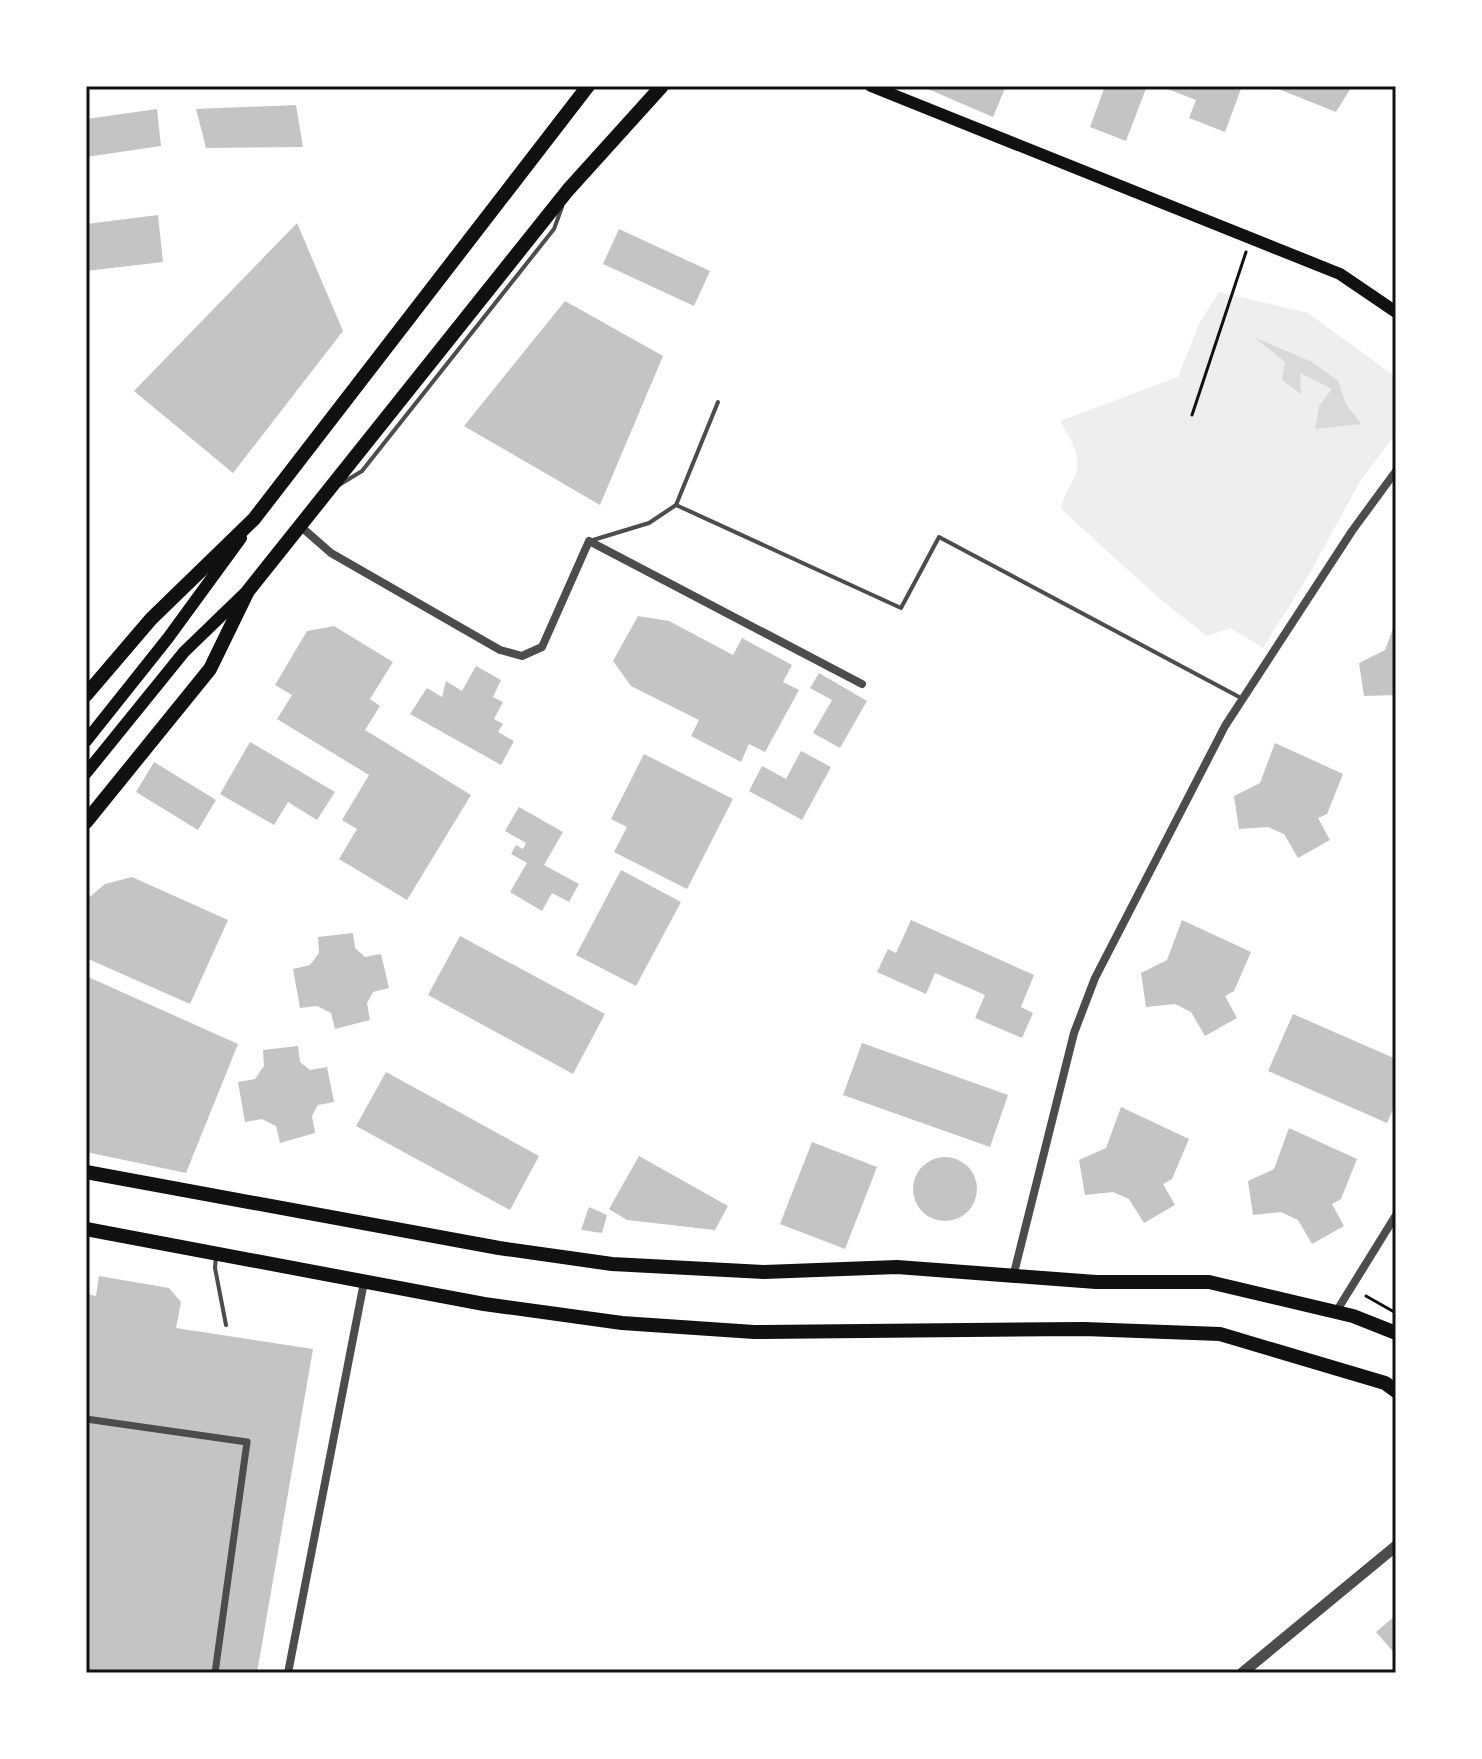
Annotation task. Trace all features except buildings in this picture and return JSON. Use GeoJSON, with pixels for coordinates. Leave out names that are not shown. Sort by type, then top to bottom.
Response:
{"type":"FeatureCollection","features":[{"type":"Feature","properties":{"kind":"main road"},"geometry":{"type":"LineString","coordinates":[[86,741],[168,638],[254,519],[588,86]]}},
{"type":"Feature","properties":{"kind":"main road"},"geometry":{"type":"LineString","coordinates":[[86,773],[184,652],[248,591],[568,190],[662,86]]}},
{"type":"Feature","properties":{"kind":"main road"},"geometry":{"type":"LineString","coordinates":[[871,86],[1340,274],[1396,312]]}},
{"type":"Feature","properties":{"kind":"main road"},"geometry":{"type":"LineString","coordinates":[[86,695],[151,619],[254,519]]}},
{"type":"Feature","properties":{"kind":"main road"},"geometry":{"type":"LineString","coordinates":[[86,822],[210,669],[248,591]]}},
{"type":"Feature","properties":{"kind":"main road"},"geometry":{"type":"LineString","coordinates":[[86,1172],[499,1248],[612,1264],[764,1272],[897,1267],[1014,1273],[1096,1282],[1209,1282],[1336,1312],[1396,1333]]}},
{"type":"Feature","properties":{"kind":"main road"},"geometry":{"type":"LineString","coordinates":[[86,1229],[484,1304],[622,1323],[754,1332],[1084,1329],[1220,1334],[1385,1383],[1396,1391]]}},
{"type":"Feature","properties":{"kind":"street"},"geometry":{"type":"LineString","coordinates":[[1014,1273],[1074,1033],[1095,978],[1225,726],[1352,531],[1396,471]]}},
{"type":"Feature","properties":{"kind":"street"},"geometry":{"type":"LineString","coordinates":[[299,525],[331,553],[500,650],[522,656],[542,647],[589,541],[862,684]]}},
{"type":"Feature","properties":{"kind":"street"},"geometry":{"type":"LineString","coordinates":[[1336,1312],[1396,1215]]}},
{"type":"Feature","properties":{"kind":"street"},"geometry":{"type":"LineString","coordinates":[[288,1673],[364,1282]]}},
{"type":"Feature","properties":{"kind":"street"},"geometry":{"type":"LineString","coordinates":[[86,1419],[247,1442],[215,1673]]}},
{"type":"Feature","properties":{"kind":"street"},"geometry":{"type":"LineString","coordinates":[[1242,1673],[1396,1546]]}},
{"type":"Feature","properties":{"kind":"lane"},"geometry":{"type":"LineString","coordinates":[[589,541],[649,523],[676,505],[718,402]]}},
{"type":"Feature","properties":{"kind":"lane"},"geometry":{"type":"LineString","coordinates":[[676,505],[901,608],[939,537],[1243,699]]}},
{"type":"Feature","properties":{"kind":"lane"},"geometry":{"type":"LineString","coordinates":[[216,1254],[215,1268],[226,1325]]}},
{"type":"Feature","properties":{"kind":"path"},"geometry":{"type":"LineString","coordinates":[[1192,415],[1251,238]]}},
{"type":"Feature","properties":{"kind":"path"},"geometry":{"type":"LineString","coordinates":[[1366,1296],[1396,1313]]}},
{"type":"Feature","properties":{"kind":"shaded area"},"geometry":{"type":"Polygon","coordinates":[[[1219,292],[1308,313],[1396,377],[1396,433],[1359,483],[1310,573],[1263,648],[1230,628],[1207,636],[1161,600],[1061,509],[1076,472],[1077,456],[1060,421],[1178,377],[1199,324],[1219,292]]]}},
{"type":"Feature","properties":{"kind":"shaded area"},"geometry":{"type":"Polygon","coordinates":[[[1254,337],[1312,362],[1338,381],[1346,404],[1361,424],[1315,429],[1319,406],[1332,389],[1300,373],[1301,394],[1282,380],[1285,362],[1254,337]]]}}]}
